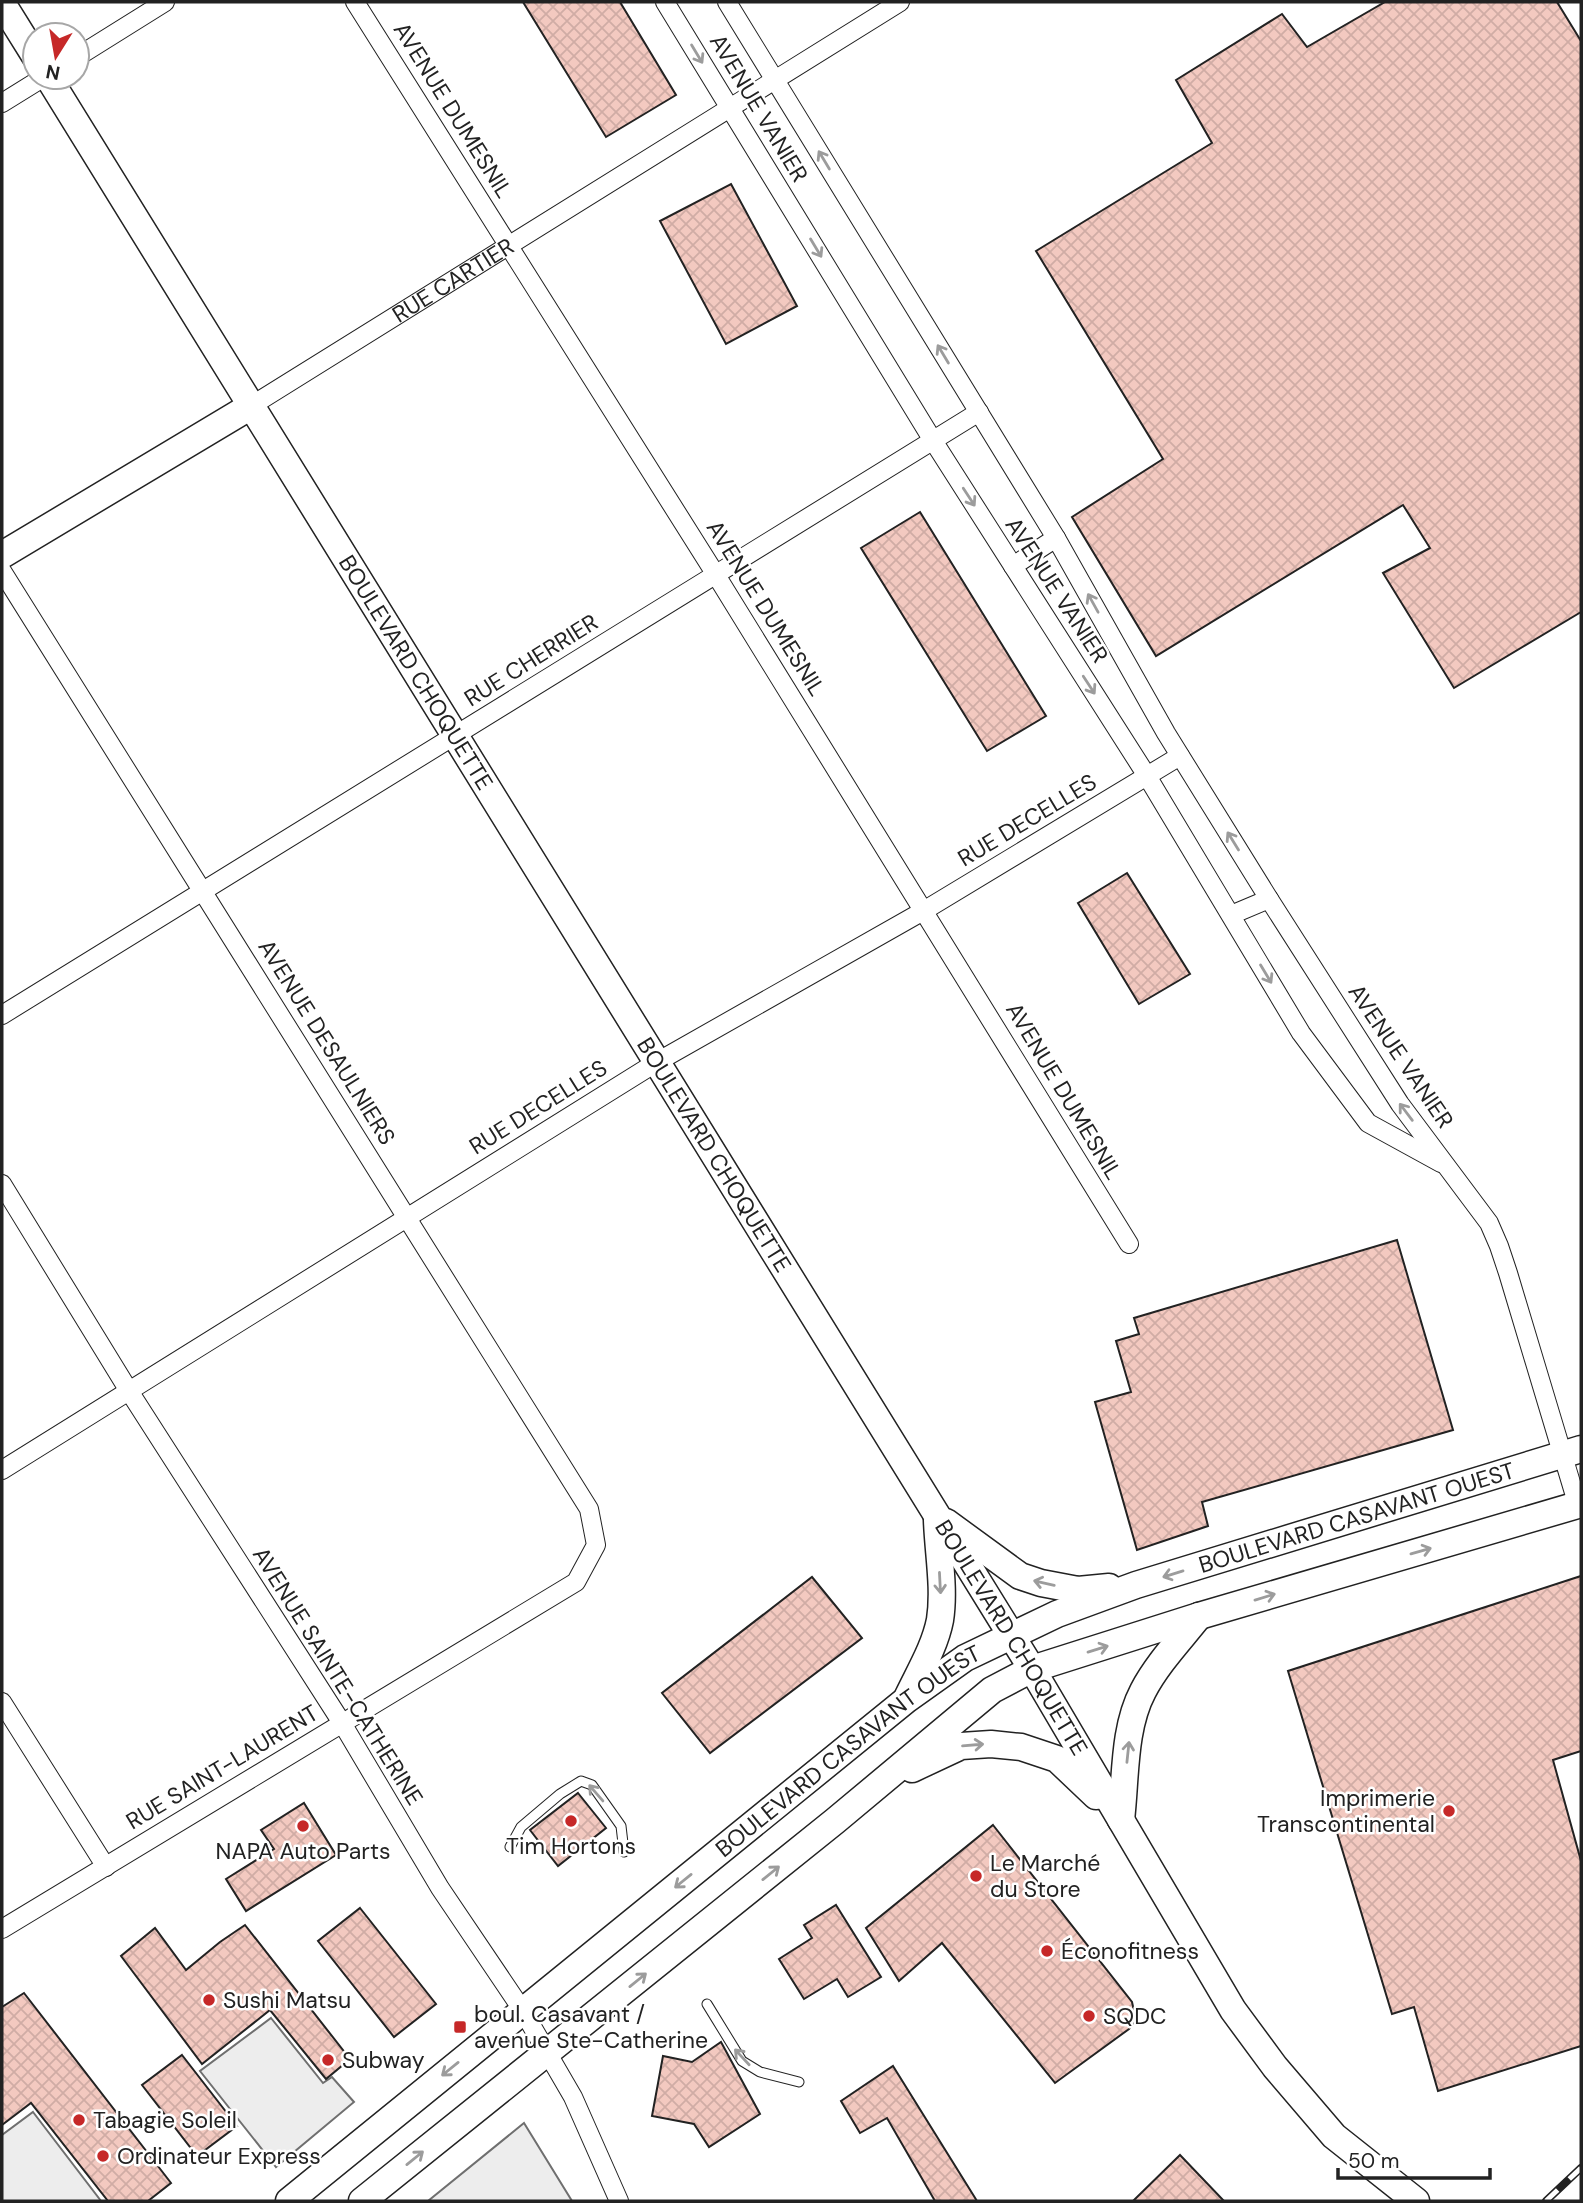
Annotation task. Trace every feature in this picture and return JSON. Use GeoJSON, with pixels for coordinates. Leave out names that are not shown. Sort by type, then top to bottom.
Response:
{"type":"FeatureCollection","features":[{"type":"Feature","properties":{"kind":"main road"},"geometry":{"type":"LineString","coordinates":[[2,3],[21,34]]}},
{"type":"Feature","properties":{"kind":"main road","name":"BOULEVARD CHOQUETTE"},"geometry":{"type":"LineString","coordinates":[[55,91],[1032,1669],[1233,2010],[1275,2067],[1334,2136],[1416,2201]]}},
{"type":"Feature","properties":{"kind":"main road","name":"RUE CARTIER"},"geometry":{"type":"LineString","coordinates":[[2,555],[251,406]]}},
{"type":"Feature","properties":{"kind":"main road","name":"BOULEVARD CASAVANT OUEST"},"geometry":{"type":"LineString","coordinates":[[289,2201],[906,1700],[965,1658],[1057,1614],[1136,1585],[1572,1452]]}},
{"type":"Feature","properties":{"kind":"main road","name":"BOULEVARD CASAVANT OUEST"},"geometry":{"type":"LineString","coordinates":[[362,2201],[548,2054],[867,1794],[987,1692],[1032,1669],[1199,1616],[1579,1505]]}},
{"type":"Feature","properties":{"kind":"main road"},"geometry":{"type":"LineString","coordinates":[[936,1515],[1020,1576],[1078,1590],[1136,1585]]}},
{"type":"Feature","properties":{"kind":"main road"},"geometry":{"type":"LineString","coordinates":[[906,1700],[933,1643],[940,1620],[936,1515]]}},
{"type":"Feature","properties":{"kind":"main road"},"geometry":{"type":"LineString","coordinates":[[1121,1820],[1131,1725],[1142,1693],[1155,1671],[1199,1616]]}},
{"type":"Feature","properties":{"kind":"main road"},"geometry":{"type":"LineString","coordinates":[[867,1794],[961,1746],[999,1744],[1021,1747],[1057,1759],[1121,1820]]}},
{"type":"Feature","properties":{"kind":"street"},"geometry":{"type":"LineString","coordinates":[[91,48],[165,2]]}},
{"type":"Feature","properties":{"kind":"street","name":"AVENUE DUMESNIL"},"geometry":{"type":"LineString","coordinates":[[355,2],[925,910],[1129,1244]]}},
{"type":"Feature","properties":{"kind":"street","name":"AVENUE VANIER"},"geometry":{"type":"LineString","coordinates":[[666,2],[932,439],[1147,776],[1301,1033],[1368,1123],[1447,1167]]}},
{"type":"Feature","properties":{"kind":"street","name":"AVENUE VANIER"},"geometry":{"type":"LineString","coordinates":[[727,2],[1056,538],[1180,756],[1269,899],[1400,1104],[1489,1223],[1572,1452],[1579,1505]]}},
{"type":"Feature","properties":{"kind":"street","name":"RUE CARTIER"},"geometry":{"type":"LineString","coordinates":[[251,406],[900,2]]}},
{"type":"Feature","properties":{"kind":"street"},"geometry":{"type":"LineString","coordinates":[[2,103],[22,91]]}},
{"type":"Feature","properties":{"kind":"street","name":"RUE CHERRIER"},"geometry":{"type":"LineString","coordinates":[[2,1015],[979,412]]}},
{"type":"Feature","properties":{"kind":"street"},"geometry":{"type":"LineString","coordinates":[[1013,566],[1056,538]]}},
{"type":"Feature","properties":{"kind":"street","name":"AVENUE DESAULNIERS"},"geometry":{"type":"LineString","coordinates":[[2,571],[589,1509],[596,1545]]}},
{"type":"Feature","properties":{"kind":"street","name":"RUE DECELLES"},"geometry":{"type":"LineString","coordinates":[[2,1470],[657,1062],[925,910],[1180,756]]}},
{"type":"Feature","properties":{"kind":"street"},"geometry":{"type":"LineString","coordinates":[[1231,915],[1269,899]]}},
{"type":"Feature","properties":{"kind":"street","name":"AVENUE SAINTE-CATHERINE"},"geometry":{"type":"LineString","coordinates":[[2,1184],[129,1391],[342,1723],[440,1888],[523,2011],[573,2097],[619,2201]]}},
{"type":"Feature","properties":{"kind":"street","name":"RUE SAINT-LAURENT"},"geometry":{"type":"LineString","coordinates":[[2,1929],[576,1582],[596,1545]]}},
{"type":"Feature","properties":{"kind":"street"},"geometry":{"type":"LineString","coordinates":[[2,1702],[106,1867]]}},
{"type":"Feature","properties":{"kind":"lane"},"geometry":{"type":"LineString","coordinates":[[510,1847],[521,1827],[560,1794],[581,1781],[592,1785],[621,1826],[624,1852]]}},
{"type":"Feature","properties":{"kind":"lane"},"geometry":{"type":"LineString","coordinates":[[707,2004],[742,2061],[760,2072],[799,2082]]}},
{"type":"Feature","properties":{"kind":"shaded area"},"geometry":{"type":"Polygon","coordinates":[[[271,2018],[323,2083],[332,2077],[354,2102],[276,2167],[200,2071],[271,2018]]]}},
{"type":"Feature","properties":{"kind":"shaded area"},"geometry":{"type":"Polygon","coordinates":[[[33,2112],[101,2201],[2,2201],[2,2135],[33,2112]]]}},
{"type":"Feature","properties":{"kind":"shaded area"},"geometry":{"type":"Polygon","coordinates":[[[524,2123],[572,2201],[428,2201],[524,2123]]]}},
{"type":"Feature","properties":{"kind":"building"},"geometry":{"type":"Polygon","coordinates":[[[523,2],[620,2],[676,95],[606,137],[523,2]]]}},
{"type":"Feature","properties":{"kind":"building"},"geometry":{"type":"Polygon","coordinates":[[[1385,2],[1557,2],[1581,41],[1581,612],[1454,688],[1383,573],[1430,548],[1403,505],[1156,656],[1072,517],[1163,459],[1036,251],[1212,143],[1176,80],[1282,14],[1307,47],[1385,2]]]}},
{"type":"Feature","properties":{"kind":"building"},"geometry":{"type":"Polygon","coordinates":[[[731,184],[797,306],[726,344],[660,221],[731,184]]]}},
{"type":"Feature","properties":{"kind":"building"},"geometry":{"type":"Polygon","coordinates":[[[920,512],[1046,716],[987,751],[861,548],[920,512]]]}},
{"type":"Feature","properties":{"kind":"building"},"geometry":{"type":"Polygon","coordinates":[[[1127,873],[1190,974],[1139,1004],[1078,903],[1127,873]]]}},
{"type":"Feature","properties":{"kind":"building"},"geometry":{"type":"Polygon","coordinates":[[[1397,1240],[1453,1430],[1202,1502],[1208,1526],[1137,1550],[1095,1402],[1131,1392],[1116,1341],[1139,1334],[1134,1318],[1397,1240]]]}},
{"type":"Feature","properties":{"kind":"building","name":"Imprimerie Transcontinental"},"geometry":{"type":"Polygon","coordinates":[[[1581,1576],[1581,1751],[1553,1760],[1581,1861],[1581,2046],[1438,2091],[1414,2007],[1392,2014],[1288,1671],[1581,1576]]]}},
{"type":"Feature","properties":{"kind":"building"},"geometry":{"type":"Polygon","coordinates":[[[812,1577],[862,1638],[710,1753],[662,1693],[812,1577]]]}},
{"type":"Feature","properties":{"kind":"building"},"geometry":{"type":"Polygon","coordinates":[[[578,1793],[606,1828],[558,1866],[530,1830],[578,1793]]]}},
{"type":"Feature","properties":{"kind":"building"},"geometry":{"type":"Polygon","coordinates":[[[304,1803],[336,1855],[246,1911],[226,1879],[274,1849],[261,1830],[304,1803]]]}},
{"type":"Feature","properties":{"kind":"building"},"geometry":{"type":"Polygon","coordinates":[[[993,1825],[1132,2002],[1134,2023],[1129,2029],[1055,2083],[942,1943],[899,1981],[866,1928],[993,1825]]]}},
{"type":"Feature","properties":{"kind":"building"},"geometry":{"type":"Polygon","coordinates":[[[836,1905],[881,1977],[848,1997],[837,1979],[804,1999],[779,1959],[812,1938],[804,1925],[836,1905]]]}},
{"type":"Feature","properties":{"kind":"building"},"geometry":{"type":"Polygon","coordinates":[[[360,1908],[436,2004],[394,2037],[318,1941],[360,1908]]]}},
{"type":"Feature","properties":{"kind":"building"},"geometry":{"type":"Polygon","coordinates":[[[245,1925],[350,2059],[326,2079],[270,2010],[202,2064],[121,1956],[155,1928],[186,1970],[245,1925]]]}},
{"type":"Feature","properties":{"kind":"building"},"geometry":{"type":"Polygon","coordinates":[[[24,1993],[171,2183],[148,2201],[108,2201],[31,2103],[2,2125],[2,2007],[24,1993]]]}},
{"type":"Feature","properties":{"kind":"building"},"geometry":{"type":"Polygon","coordinates":[[[721,2042],[760,2114],[709,2147],[694,2124],[652,2116],[663,2056],[692,2062],[721,2042]]]}},
{"type":"Feature","properties":{"kind":"building"},"geometry":{"type":"Polygon","coordinates":[[[182,2055],[237,2126],[197,2156],[142,2085],[182,2055]]]}},
{"type":"Feature","properties":{"kind":"building"},"geometry":{"type":"Polygon","coordinates":[[[893,2066],[977,2201],[935,2201],[887,2118],[860,2133],[841,2101],[893,2066]]]}},
{"type":"Feature","properties":{"kind":"building"},"geometry":{"type":"Polygon","coordinates":[[[1180,2155],[1224,2201],[1133,2201],[1180,2155]]]}},
{"type":"Feature","properties":{"kind":"railway"},"geometry":{"type":"LineString","coordinates":[[1546,2201],[1581,2168]]}},
{"type":"Feature","properties":{"kind":"place","name":"Imprimerie Transcontinental"},"geometry":{"type":"Point","coordinates":[1449,1811]}},
{"type":"Feature","properties":{"kind":"place","name":"Tim Hortons"},"geometry":{"type":"Point","coordinates":[571,1821]}},
{"type":"Feature","properties":{"kind":"place","name":"NAPA Auto Parts"},"geometry":{"type":"Point","coordinates":[303,1826]}},
{"type":"Feature","properties":{"kind":"place","name":"Le Marché du Store"},"geometry":{"type":"Point","coordinates":[976,1876]}},
{"type":"Feature","properties":{"kind":"place","name":"Éconofitness"},"geometry":{"type":"Point","coordinates":[1047,1951]}},
{"type":"Feature","properties":{"kind":"place","name":"Sushi Matsu"},"geometry":{"type":"Point","coordinates":[209,2000]}},
{"type":"Feature","properties":{"kind":"place","name":"SQDC"},"geometry":{"type":"Point","coordinates":[1089,2016]}},
{"type":"Feature","properties":{"kind":"place","name":"boul. Casavant / avenue Ste-Catherine"},"geometry":{"type":"Point","coordinates":[460,2027]}},
{"type":"Feature","properties":{"kind":"place","name":"Subway"},"geometry":{"type":"Point","coordinates":[328,2060]}},
{"type":"Feature","properties":{"kind":"place","name":"Tabagie Soleil"},"geometry":{"type":"Point","coordinates":[79,2120]}},
{"type":"Feature","properties":{"kind":"place","name":"Ordinateur Express"},"geometry":{"type":"Point","coordinates":[103,2156]}}]}
